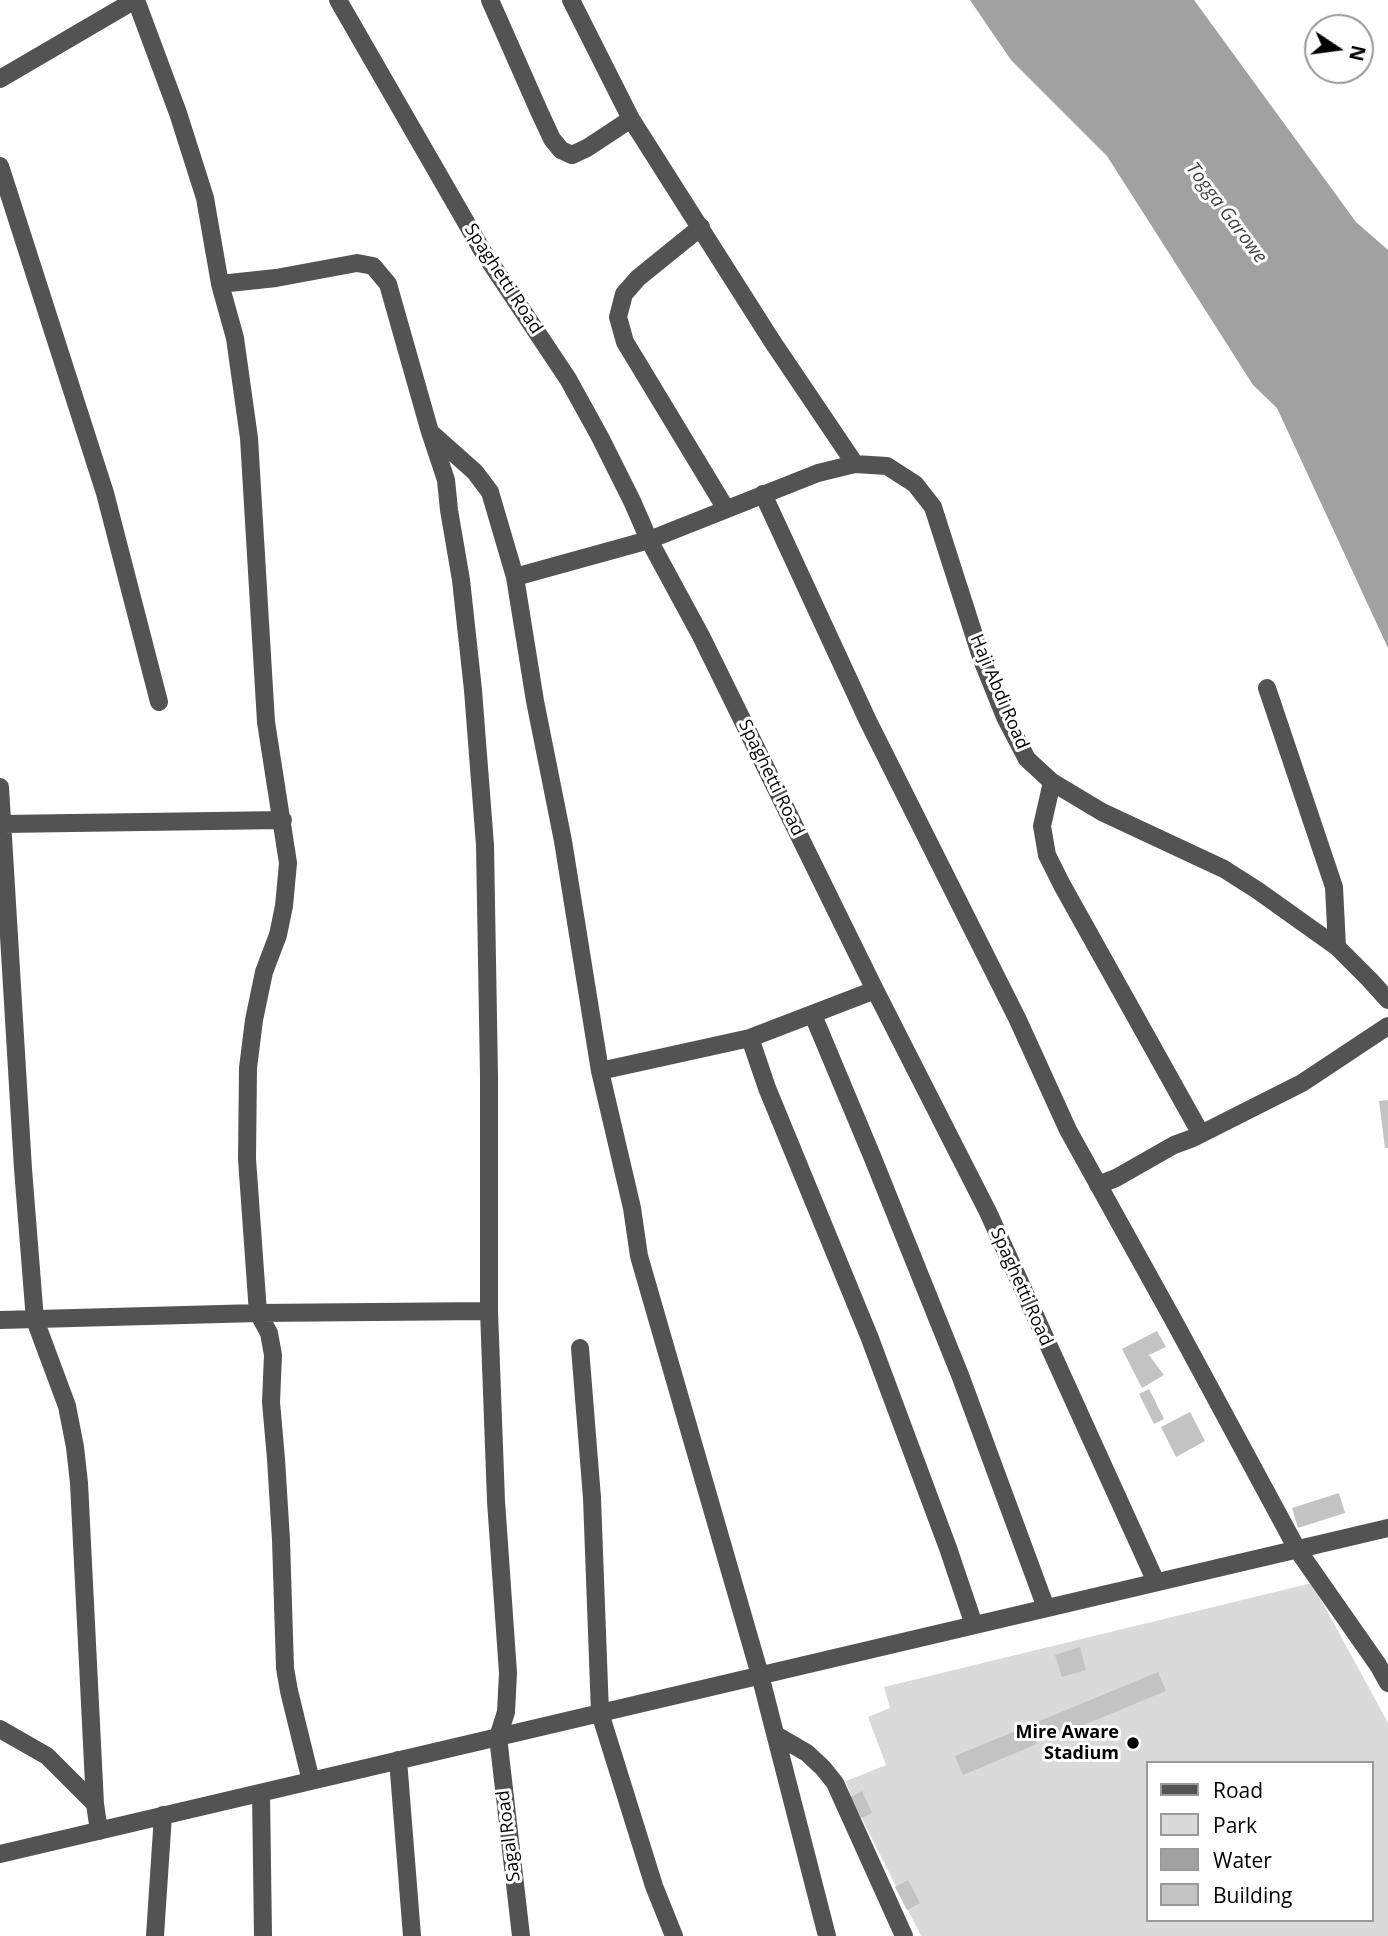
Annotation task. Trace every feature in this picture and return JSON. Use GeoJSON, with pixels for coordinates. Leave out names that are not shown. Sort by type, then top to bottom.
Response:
{"type":"FeatureCollection","features":[{"type":"Feature","properties":{"kind":"street"},"geometry":{"type":"LineString","coordinates":[[0,79],[136,0],[178,113],[205,198],[220,284],[235,338],[253,478],[257,593],[266,722],[288,863],[278,935],[264,972],[254,1020],[248,1068],[247,1159],[258,1313],[269,1333],[273,1355],[271,1402],[277,1472],[285,1668],[311,1781]]}},
{"type":"Feature","properties":{"kind":"street","name":"Spaghetti Road"},"geometry":{"type":"LineString","coordinates":[[338,0],[482,250],[568,379],[649,540],[702,636],[875,990],[988,1212],[1156,1582]]}},
{"type":"Feature","properties":{"kind":"street"},"geometry":{"type":"LineString","coordinates":[[490,0],[538,111],[552,139],[561,150],[572,155],[631,119]]}},
{"type":"Feature","properties":{"kind":"street"},"geometry":{"type":"LineString","coordinates":[[571,0],[631,119],[772,341],[855,464]]}},
{"type":"Feature","properties":{"kind":"street"},"geometry":{"type":"LineString","coordinates":[[0,166],[105,493],[159,702]]}},
{"type":"Feature","properties":{"kind":"street"},"geometry":{"type":"LineString","coordinates":[[701,227],[638,278],[624,294],[618,317],[625,342],[726,509]]}},
{"type":"Feature","properties":{"kind":"street"},"geometry":{"type":"LineString","coordinates":[[220,284],[276,278],[357,263],[373,266],[388,284],[446,480],[461,580],[473,690],[485,845],[489,1311],[496,1501],[508,1674],[506,1712],[498,1737]]}},
{"type":"Feature","properties":{"kind":"street"},"geometry":{"type":"LineString","coordinates":[[430,432],[464,461],[490,492],[515,576],[535,701],[563,841],[600,1071],[632,1208],[639,1256],[760,1675],[827,1936]]}},
{"type":"Feature","properties":{"kind":"street","name":"Haji Abdi Road"},"geometry":{"type":"LineString","coordinates":[[515,576],[649,540],[818,473],[855,464],[887,466],[915,484],[933,507],[982,660],[1005,717],[1027,759],[1052,782],[1102,812],[1224,869],[1337,947],[1388,1000]]}},
{"type":"Feature","properties":{"kind":"street"},"geometry":{"type":"LineString","coordinates":[[763,494],[868,722],[1017,1018],[1068,1130],[1297,1549],[1388,1683]]}},
{"type":"Feature","properties":{"kind":"street"},"geometry":{"type":"LineString","coordinates":[[1267,688],[1334,887],[1337,947]]}},
{"type":"Feature","properties":{"kind":"street"},"geometry":{"type":"LineString","coordinates":[[1052,782],[1042,826],[1047,855],[1201,1134]]}},
{"type":"Feature","properties":{"kind":"street"},"geometry":{"type":"LineString","coordinates":[[0,787],[35,1320],[67,1406],[75,1447],[94,1804],[99,1830]]}},
{"type":"Feature","properties":{"kind":"street"},"geometry":{"type":"LineString","coordinates":[[3,824],[283,820]]}},
{"type":"Feature","properties":{"kind":"street"},"geometry":{"type":"LineString","coordinates":[[600,1071],[750,1038],[875,990]]}},
{"type":"Feature","properties":{"kind":"street"},"geometry":{"type":"LineString","coordinates":[[813,1015],[960,1375],[1045,1608]]}},
{"type":"Feature","properties":{"kind":"street"},"geometry":{"type":"LineString","coordinates":[[1098,1185],[1310,1078],[1388,1026]]}},
{"type":"Feature","properties":{"kind":"street"},"geometry":{"type":"LineString","coordinates":[[750,1038],[767,1088],[883,1374],[974,1625]]}},
{"type":"Feature","properties":{"kind":"street"},"geometry":{"type":"LineString","coordinates":[[0,1320],[258,1313],[489,1311]]}},
{"type":"Feature","properties":{"kind":"street"},"geometry":{"type":"LineString","coordinates":[[580,1348],[592,1498],[600,1713],[654,1886],[674,1936]]}},
{"type":"Feature","properties":{"kind":"street"},"geometry":{"type":"LineString","coordinates":[[0,1854],[1388,1528]]}},
{"type":"Feature","properties":{"kind":"street"},"geometry":{"type":"LineString","coordinates":[[0,1728],[47,1756],[94,1804]]}},
{"type":"Feature","properties":{"kind":"street"},"geometry":{"type":"LineString","coordinates":[[776,1735],[807,1753],[835,1783],[904,1936]]}},
{"type":"Feature","properties":{"kind":"street","name":"Sagal Road"},"geometry":{"type":"LineString","coordinates":[[498,1737],[521,1936]]}},
{"type":"Feature","properties":{"kind":"street"},"geometry":{"type":"LineString","coordinates":[[398,1760],[412,1936]]}},
{"type":"Feature","properties":{"kind":"street"},"geometry":{"type":"LineString","coordinates":[[261,1793],[263,1936]]}},
{"type":"Feature","properties":{"kind":"street"},"geometry":{"type":"LineString","coordinates":[[155,1936],[163,1815]]}},
{"type":"Feature","properties":{"kind":"green space","name":"Mire Aware Stadium"},"geometry":{"type":"Polygon","coordinates":[[[1312,1583],[1388,1723],[1388,1936],[921,1936],[851,1797],[846,1781],[886,1765],[868,1717],[890,1708],[884,1687],[1312,1583]]]}},
{"type":"Feature","properties":{"kind":"water","name":"Togga Garowe"},"geometry":{"type":"Polygon","coordinates":[[[970,0],[1194,0],[1356,222],[1388,250],[1388,648],[1277,408],[1253,385],[1107,156],[1011,60],[970,0]]]}},
{"type":"Feature","properties":{"kind":"building"},"geometry":{"type":"Polygon","coordinates":[[[1388,1100],[1388,1148],[1385,1148],[1379,1101],[1388,1100]]]}},
{"type":"Feature","properties":{"kind":"building"},"geometry":{"type":"Polygon","coordinates":[[[1157,1331],[1166,1347],[1149,1355],[1164,1375],[1142,1388],[1122,1349],[1157,1331]]]}},
{"type":"Feature","properties":{"kind":"building"},"geometry":{"type":"Polygon","coordinates":[[[1149,1389],[1164,1419],[1154,1424],[1139,1394],[1149,1389]]]}},
{"type":"Feature","properties":{"kind":"building"},"geometry":{"type":"Polygon","coordinates":[[[1190,1412],[1205,1441],[1176,1457],[1161,1427],[1190,1412]]]}},
{"type":"Feature","properties":{"kind":"building"},"geometry":{"type":"Polygon","coordinates":[[[1339,1493],[1345,1513],[1298,1528],[1292,1508],[1339,1493]]]}},
{"type":"Feature","properties":{"kind":"building"},"geometry":{"type":"Polygon","coordinates":[[[1080,1647],[1086,1670],[1062,1677],[1055,1655],[1080,1647]]]}},
{"type":"Feature","properties":{"kind":"building"},"geometry":{"type":"Polygon","coordinates":[[[1158,1672],[1166,1691],[1047,1740],[1040,1724],[1031,1728],[1037,1744],[963,1775],[955,1756],[1158,1672]]]}},
{"type":"Feature","properties":{"kind":"building"},"geometry":{"type":"Polygon","coordinates":[[[862,1791],[872,1813],[861,1818],[851,1797],[862,1791]]]}},
{"type":"Feature","properties":{"kind":"building"},"geometry":{"type":"Polygon","coordinates":[[[908,1880],[920,1903],[907,1910],[895,1887],[908,1880]]]}},
{"type":"Feature","properties":{"kind":"place","name":"Mire Aware Stadium"},"geometry":{"type":"Point","coordinates":[1133,1743]}}]}
